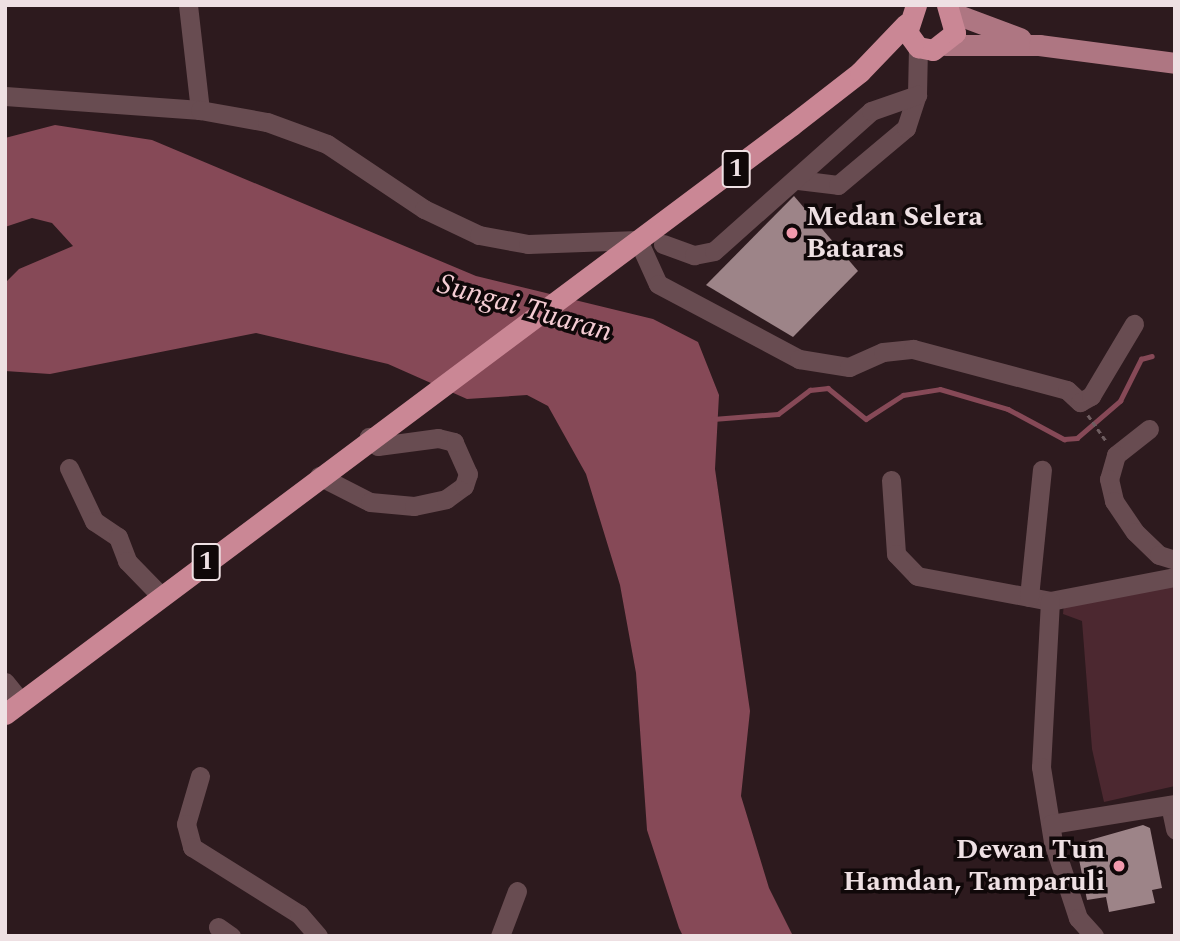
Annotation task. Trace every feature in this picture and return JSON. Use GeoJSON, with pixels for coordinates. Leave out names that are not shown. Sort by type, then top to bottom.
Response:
{"type":"FeatureCollection","features":[{"type":"Feature","properties":{"kind":"highway","name":"1"},"geometry":{"type":"LineString","coordinates":[[13,708],[406,409],[638,240],[860,72],[906,24],[916,5]]}},
{"type":"Feature","properties":{"kind":"highway"},"geometry":{"type":"LineString","coordinates":[[943,47],[954,33],[950,8]]}},
{"type":"Feature","properties":{"kind":"highway"},"geometry":{"type":"LineString","coordinates":[[906,24],[917,45]]}},
{"type":"Feature","properties":{"kind":"highway","name":"1"},"geometry":{"type":"LineString","coordinates":[[860,72],[917,45],[943,47]]}},
{"type":"Feature","properties":{"kind":"main road"},"geometry":{"type":"LineString","coordinates":[[950,8],[1039,45]]}},
{"type":"Feature","properties":{"kind":"main road"},"geometry":{"type":"LineString","coordinates":[[943,47],[1039,45],[1175,63]]}},
{"type":"Feature","properties":{"kind":"street"},"geometry":{"type":"LineString","coordinates":[[188,5],[200,110]]}},
{"type":"Feature","properties":{"kind":"street"},"geometry":{"type":"LineString","coordinates":[[917,45],[917,92]]}},
{"type":"Feature","properties":{"kind":"street"},"geometry":{"type":"LineString","coordinates":[[798,180],[838,185],[906,128],[917,92],[943,47]]}},
{"type":"Feature","properties":{"kind":"street"},"geometry":{"type":"LineString","coordinates":[[663,244],[706,255],[798,180],[871,111],[917,92]]}},
{"type":"Feature","properties":{"kind":"street"},"geometry":{"type":"LineString","coordinates":[[5,96],[200,110],[297,129],[479,236],[528,244],[638,240],[658,284],[799,359],[849,367],[883,352],[913,349],[1067,390],[1080,402],[1091,396],[1134,324]]}},
{"type":"Feature","properties":{"kind":"street"},"geometry":{"type":"LineString","coordinates":[[1149,429],[1116,455],[1109,479],[1114,501],[1135,532],[1159,555],[1175,560]]}},
{"type":"Feature","properties":{"kind":"street"},"geometry":{"type":"LineString","coordinates":[[319,476],[370,502],[414,506],[446,499],[464,486],[468,474],[454,442],[438,438],[378,446],[369,437]]}},
{"type":"Feature","properties":{"kind":"street"},"geometry":{"type":"LineString","coordinates":[[69,468],[94,521],[118,537],[127,561],[160,596]]}},
{"type":"Feature","properties":{"kind":"street"},"geometry":{"type":"LineString","coordinates":[[1029,597],[1042,470]]}},
{"type":"Feature","properties":{"kind":"street"},"geometry":{"type":"LineString","coordinates":[[891,480],[902,567],[917,576],[1050,601],[1175,577]]}},
{"type":"Feature","properties":{"kind":"street"},"geometry":{"type":"LineString","coordinates":[[1050,601],[1041,767],[1051,824],[1078,918],[1094,936]]}},
{"type":"Feature","properties":{"kind":"street"},"geometry":{"type":"LineString","coordinates":[[5,682],[13,708]]}},
{"type":"Feature","properties":{"kind":"street"},"geometry":{"type":"LineString","coordinates":[[200,776],[186,824],[192,847],[306,919],[318,936]]}},
{"type":"Feature","properties":{"kind":"street"},"geometry":{"type":"LineString","coordinates":[[1051,824],[1172,805],[1175,829]]}},
{"type":"Feature","properties":{"kind":"street"},"geometry":{"type":"LineString","coordinates":[[500,936],[517,891]]}},
{"type":"Feature","properties":{"kind":"path"},"geometry":{"type":"LineString","coordinates":[[1080,402],[1116,455]]}},
{"type":"Feature","properties":{"kind":"shaded area"},"geometry":{"type":"Polygon","coordinates":[[[1175,581],[1175,786],[1104,802],[1092,749],[1082,621],[1063,614],[1064,602],[1175,581]]]}},
{"type":"Feature","properties":{"kind":"water","name":"Sungai Tuaran"},"geometry":{"type":"Polygon","coordinates":[[[55,125],[152,140],[476,276],[653,319],[698,342],[719,395],[715,469],[750,711],[741,796],[769,888],[793,936],[683,936],[679,928],[647,830],[636,673],[620,585],[586,474],[548,406],[527,395],[467,399],[388,364],[256,333],[50,374],[5,371],[5,283],[19,269],[73,246],[52,223],[32,218],[5,227],[5,138],[55,125]]]}},
{"type":"Feature","properties":{"kind":"building","name":"Medan Selera Bataras"},"geometry":{"type":"Polygon","coordinates":[[[794,196],[858,271],[793,337],[706,285],[794,196]]]}},
{"type":"Feature","properties":{"kind":"building","name":"Dewan Tun Hamdan, Tamparuli"},"geometry":{"type":"Polygon","coordinates":[[[1143,825],[1150,828],[1162,888],[1152,890],[1155,903],[1109,912],[1106,897],[1087,900],[1076,844],[1143,825]]]}},
{"type":"Feature","properties":{"kind":"waterway"},"geometry":{"type":"LineString","coordinates":[[713,419],[778,414],[810,390],[828,388],[866,419],[903,395],[940,389],[1008,409],[1064,439],[1077,438],[1120,401],[1141,359],[1152,356]]}},
{"type":"Feature","properties":{"kind":"place","name":"Medan Selera Bataras"},"geometry":{"type":"Point","coordinates":[792,233]}},
{"type":"Feature","properties":{"kind":"place","name":"Dewan Tun Hamdan, Tamparuli"},"geometry":{"type":"Point","coordinates":[1119,866]}}]}
